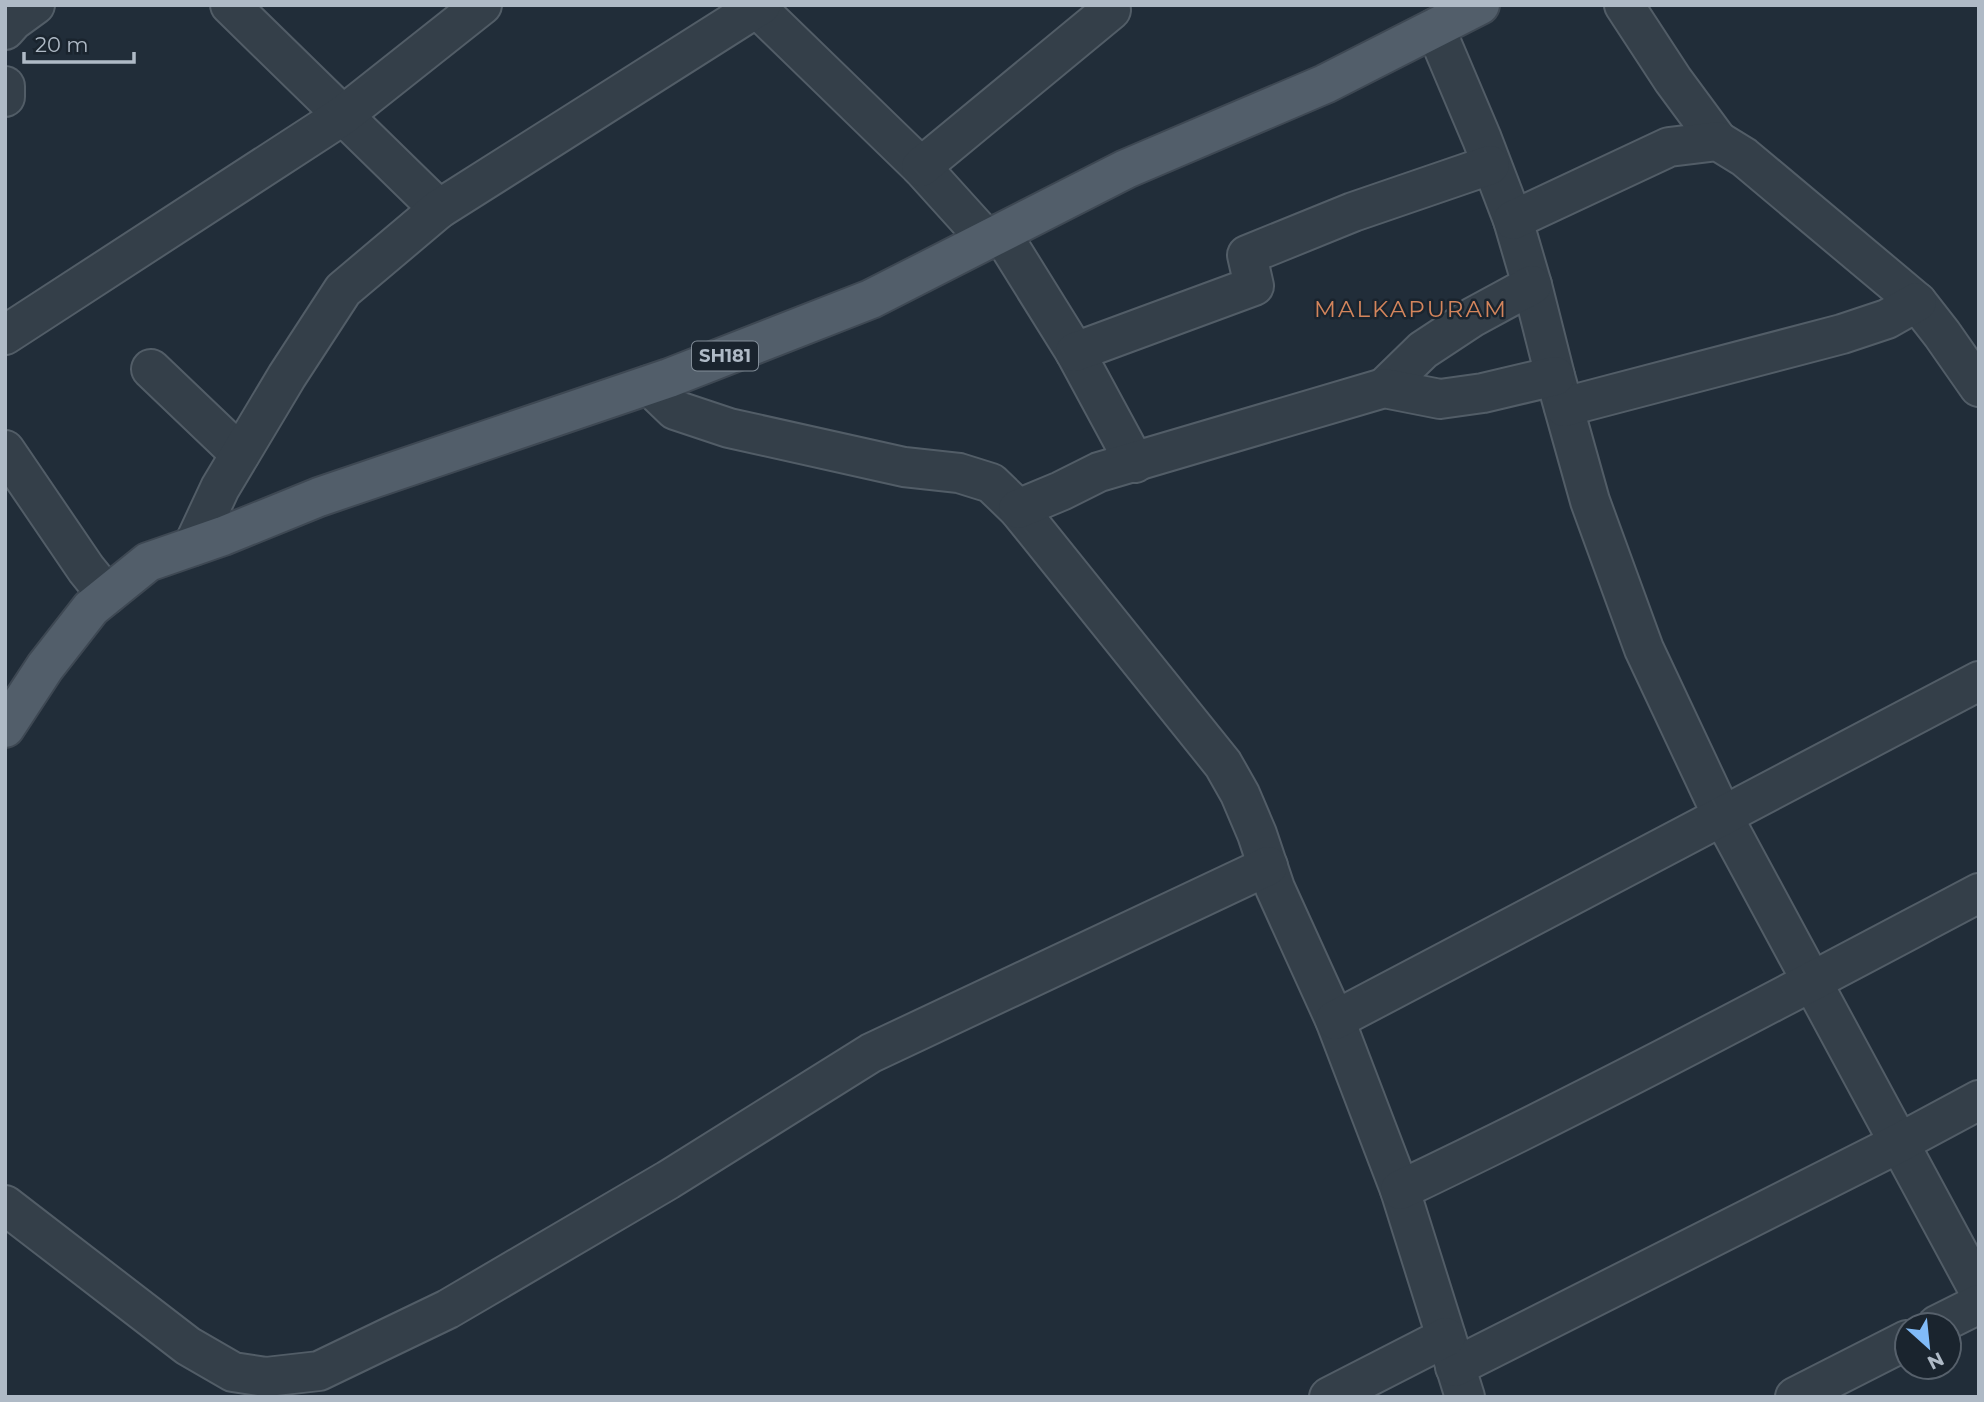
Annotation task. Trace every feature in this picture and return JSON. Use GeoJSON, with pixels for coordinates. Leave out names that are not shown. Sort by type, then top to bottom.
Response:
{"type":"FeatureCollection","features":[{"type":"Feature","properties":{"kind":"main road","name":"SH181"},"geometry":{"type":"LineString","coordinates":[[5,728],[45,667],[91,608],[148,562],[319,497],[649,385],[871,299],[1126,169],[1325,84],[1478,6]]}},
{"type":"Feature","properties":{"kind":"street"},"geometry":{"type":"LineString","coordinates":[[5,30],[13,20],[35,5]]}},
{"type":"Feature","properties":{"kind":"street"},"geometry":{"type":"LineString","coordinates":[[230,5],[439,209]]}},
{"type":"Feature","properties":{"kind":"street"},"geometry":{"type":"LineString","coordinates":[[5,335],[342,116],[482,5]]}},
{"type":"Feature","properties":{"kind":"street"},"geometry":{"type":"LineString","coordinates":[[1624,5],[1673,80],[1718,141],[1744,157],[1917,302],[1979,387]]}},
{"type":"Feature","properties":{"kind":"street"},"geometry":{"type":"LineString","coordinates":[[193,546],[220,488],[240,454],[344,290],[439,209],[757,6],[994,237],[1075,352],[1135,463]]}},
{"type":"Feature","properties":{"kind":"street"},"geometry":{"type":"LineString","coordinates":[[921,167],[1111,10]]}},
{"type":"Feature","properties":{"kind":"street"},"geometry":{"type":"LineString","coordinates":[[1436,28],[1513,220],[1590,501],[1644,649],[1722,815],[1979,1292]]}},
{"type":"Feature","properties":{"kind":"street"},"geometry":{"type":"LineString","coordinates":[[5,86],[5,97]]}},
{"type":"Feature","properties":{"kind":"street"},"geometry":{"type":"LineString","coordinates":[[1513,220],[1669,148],[1718,141]]}},
{"type":"Feature","properties":{"kind":"street"},"geometry":{"type":"LineString","coordinates":[[1075,352],[1254,286],[1247,255],[1353,212],[1490,165]]}},
{"type":"Feature","properties":{"kind":"street"},"geometry":{"type":"LineString","coordinates":[[1018,509],[1099,472],[1384,388],[1423,350],[1473,317],[1532,285]]}},
{"type":"Feature","properties":{"kind":"street"},"geometry":{"type":"LineString","coordinates":[[1384,388],[1440,399],[1483,393],[1560,392],[1842,334],[1886,318],[1917,302]]}},
{"type":"Feature","properties":{"kind":"street"},"geometry":{"type":"LineString","coordinates":[[151,369],[240,454]]}},
{"type":"Feature","properties":{"kind":"street"},"geometry":{"type":"LineString","coordinates":[[649,385],[675,410],[729,428],[904,467],[959,473],[991,483],[1018,509],[1223,764],[1249,814],[1275,888],[1335,1020],[1400,1190],[1456,1367]]}},
{"type":"Feature","properties":{"kind":"street"},"geometry":{"type":"LineString","coordinates":[[5,450],[86,569],[107,595]]}},
{"type":"Feature","properties":{"kind":"street"},"geometry":{"type":"LineString","coordinates":[[1335,1020],[1979,681]]}},
{"type":"Feature","properties":{"kind":"street"},"geometry":{"type":"LineString","coordinates":[[5,1205],[188,1346],[233,1372],[266,1377],[319,1371],[448,1309],[668,1180],[871,1053],[1268,866]]}},
{"type":"Feature","properties":{"kind":"street"},"geometry":{"type":"LineString","coordinates":[[1400,1190],[1812,982],[1979,893]]}},
{"type":"Feature","properties":{"kind":"street"},"geometry":{"type":"LineString","coordinates":[[1329,1397],[1456,1367],[1979,1100]]}},
{"type":"Feature","properties":{"kind":"street"},"geometry":{"type":"LineString","coordinates":[[1963,1312],[1979,1304]]}},
{"type":"Feature","properties":{"kind":"street"},"geometry":{"type":"LineString","coordinates":[[1795,1397],[1893,1347]]}},
{"type":"Feature","properties":{"kind":"district","name":"MALKAPURAM"},"geometry":{"type":"Point","coordinates":[1411,309]}}]}
